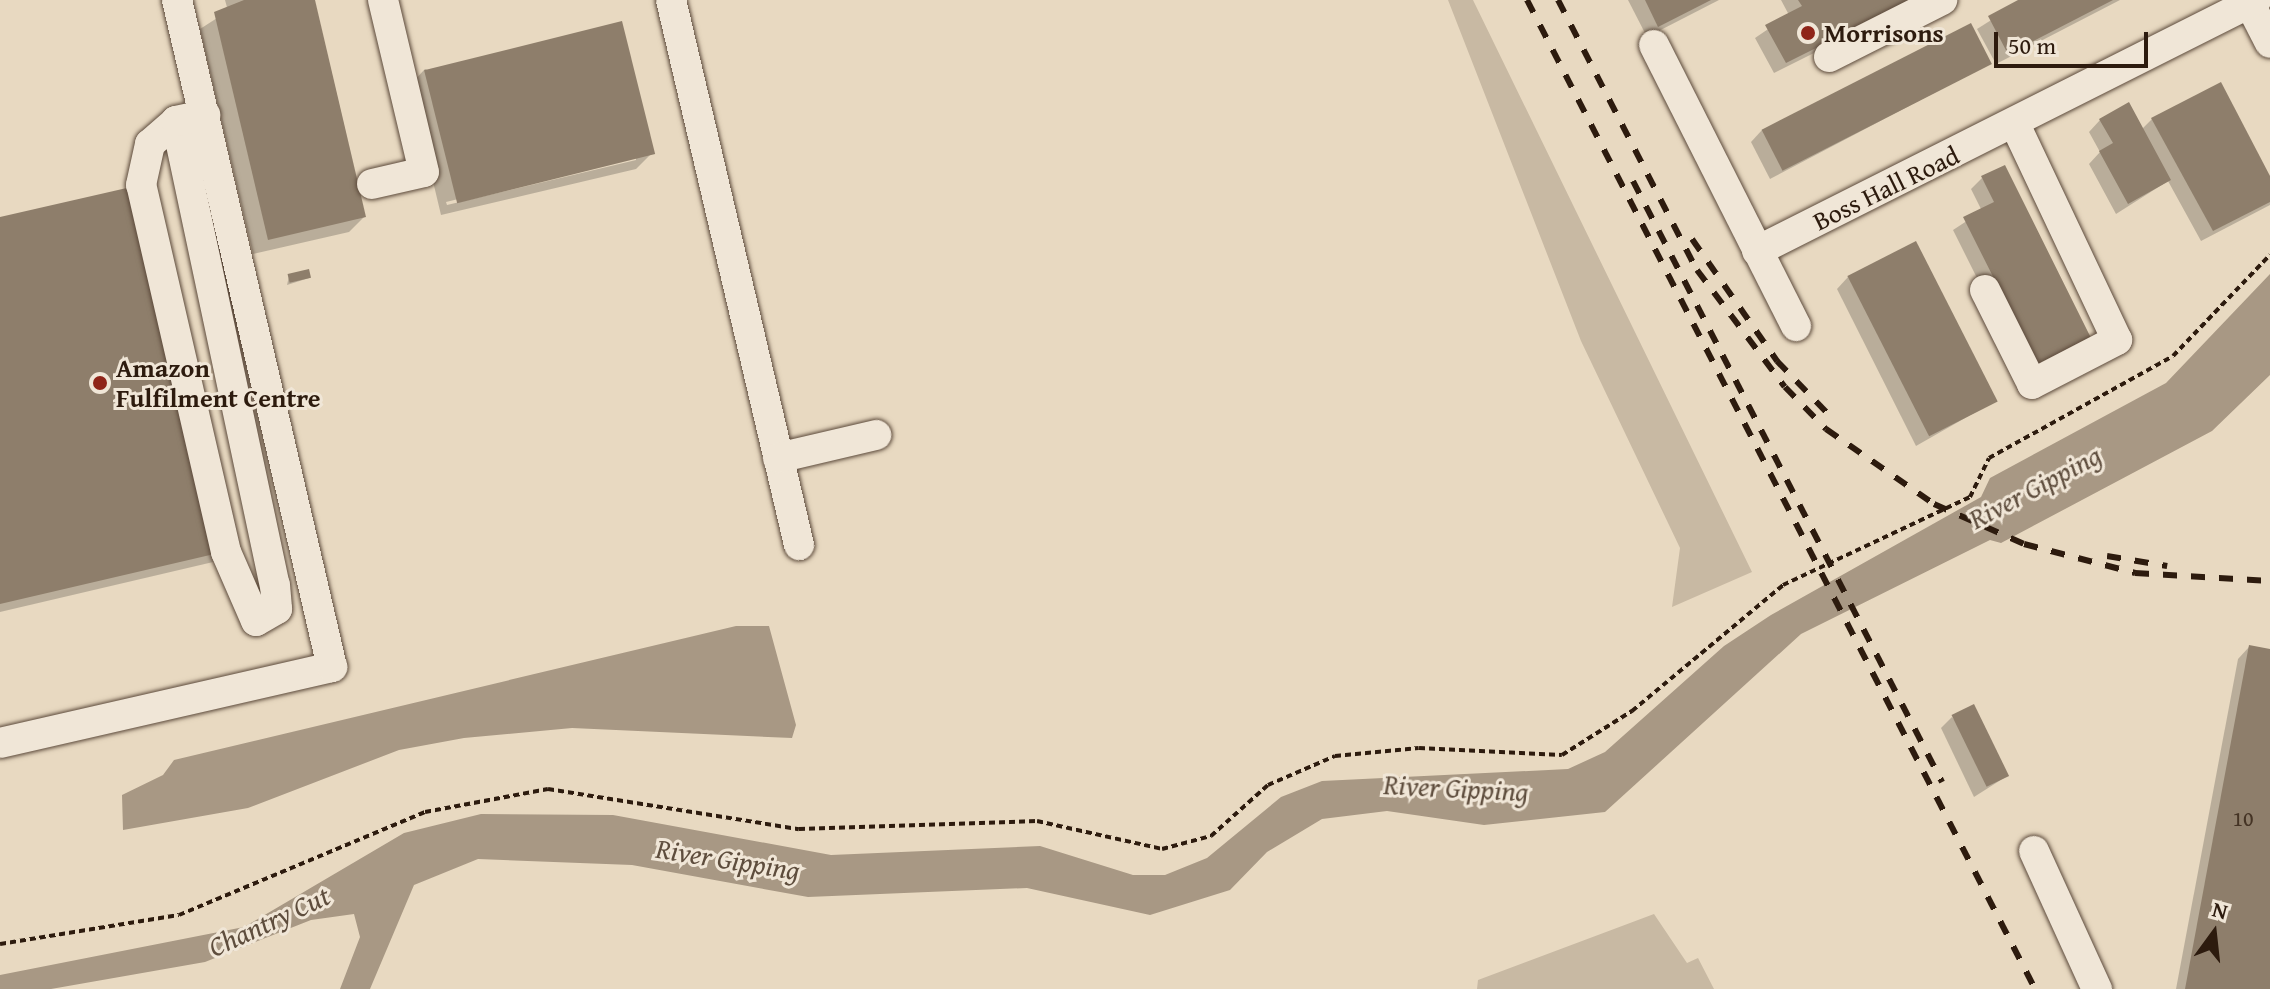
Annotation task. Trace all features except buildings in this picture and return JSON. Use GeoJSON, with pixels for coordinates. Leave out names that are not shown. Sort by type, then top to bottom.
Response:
{"type":"FeatureCollection","features":[{"type":"Feature","properties":{"kind":"street"},"geometry":{"type":"LineString","coordinates":[[177,0],[190,118],[275,585],[277,609],[256,621],[226,552],[141,185],[150,144],[190,118]]}},
{"type":"Feature","properties":{"kind":"street"},"geometry":{"type":"LineString","coordinates":[[372,184],[424,172],[383,0]]}},
{"type":"Feature","properties":{"kind":"street"},"geometry":{"type":"LineString","coordinates":[[671,0],[799,545]]}},
{"type":"Feature","properties":{"kind":"street"},"geometry":{"type":"LineString","coordinates":[[1829,57],[1942,0]]}},
{"type":"Feature","properties":{"kind":"street","name":"Boss Hall Road"},"geometry":{"type":"LineString","coordinates":[[1757,251],[2015,124],[2251,1],[2270,43]]}},
{"type":"Feature","properties":{"kind":"street"},"geometry":{"type":"LineString","coordinates":[[1654,45],[1796,326]]}},
{"type":"Feature","properties":{"kind":"street"},"geometry":{"type":"LineString","coordinates":[[0,743],[332,667],[190,118]]}},
{"type":"Feature","properties":{"kind":"street"},"geometry":{"type":"LineString","coordinates":[[1985,290],[2032,384],[2117,340],[2015,124]]}},
{"type":"Feature","properties":{"kind":"street"},"geometry":{"type":"LineString","coordinates":[[778,458],[876,435]]}},
{"type":"Feature","properties":{"kind":"street"},"geometry":{"type":"LineString","coordinates":[[2034,851],[2097,989]]}},
{"type":"Feature","properties":{"kind":"path"},"geometry":{"type":"LineString","coordinates":[[0,944],[179,915],[425,812],[548,789],[799,829],[1037,821],[1121,846],[1191,845],[1268,785],[1335,756],[1419,748],[1562,755],[1632,711],[1783,585],[1970,497],[1989,458],[2173,356],[2270,255]]}},
{"type":"Feature","properties":{"kind":"shaded area"},"geometry":{"type":"Polygon","coordinates":[[[1448,0],[1473,0],[1752,572],[1672,607],[1680,548],[1581,341],[1448,0]]]}},
{"type":"Feature","properties":{"kind":"shaded area"},"geometry":{"type":"Polygon","coordinates":[[[1654,914],[1687,963],[1698,958],[1714,989],[1477,989],[1478,980],[1654,914]]]}},
{"type":"Feature","properties":{"kind":"water"},"geometry":{"type":"Polygon","coordinates":[[[2270,274],[2270,375],[2212,431],[2001,543],[1990,540],[1801,634],[1605,812],[1484,825],[1387,811],[1322,819],[1267,852],[1230,890],[1150,915],[1027,888],[808,897],[632,865],[478,859],[414,885],[370,989],[340,989],[360,937],[354,914],[311,920],[205,962],[51,989],[0,989],[0,975],[244,927],[404,833],[481,814],[613,815],[831,855],[1040,846],[1133,875],[1165,875],[1207,858],[1281,797],[1322,781],[1568,769],[1605,752],[1724,646],[1771,615],[1981,497],[1990,478],[2166,383],[2270,274]]]}},
{"type":"Feature","properties":{"kind":"water"},"geometry":{"type":"Polygon","coordinates":[[[736,626],[769,626],[796,725],[792,738],[572,728],[464,738],[399,750],[248,808],[123,830],[122,795],[163,775],[174,760],[736,626]]]}},
{"type":"Feature","properties":{"kind":"railway"},"geometry":{"type":"LineString","coordinates":[[1527,0],[2035,989]]}},
{"type":"Feature","properties":{"kind":"railway"},"geometry":{"type":"LineString","coordinates":[[1558,0],[1697,270],[1785,387],[1826,429],[1934,504],[2024,544],[2135,573],[2270,581]]}},
{"type":"Feature","properties":{"kind":"railway"},"geometry":{"type":"LineString","coordinates":[[1633,181],[1942,782]]}},
{"type":"Feature","properties":{"kind":"railway"},"geometry":{"type":"LineString","coordinates":[[1692,239],[1777,361],[1834,420]]}},
{"type":"Feature","properties":{"kind":"railway"},"geometry":{"type":"LineString","coordinates":[[2107,556],[2167,566]]}},
{"type":"Feature","properties":{"kind":"place","name":"Morrisons"},"geometry":{"type":"Point","coordinates":[1808,33]}},
{"type":"Feature","properties":{"kind":"place","name":"Amazon Fulfilment Centre"},"geometry":{"type":"Point","coordinates":[100,383]}},
{"type":"Feature","properties":{"kind":"water label","name":"River Gipping"},"geometry":{"type":"Point","coordinates":[2035,487]}},
{"type":"Feature","properties":{"kind":"water label","name":"River Gipping"},"geometry":{"type":"Point","coordinates":[1456,788]}},
{"type":"Feature","properties":{"kind":"water label","name":"River Gipping"},"geometry":{"type":"Point","coordinates":[728,859]}},
{"type":"Feature","properties":{"kind":"water label","name":"Chantry Cut"},"geometry":{"type":"Point","coordinates":[269,921]}}]}
